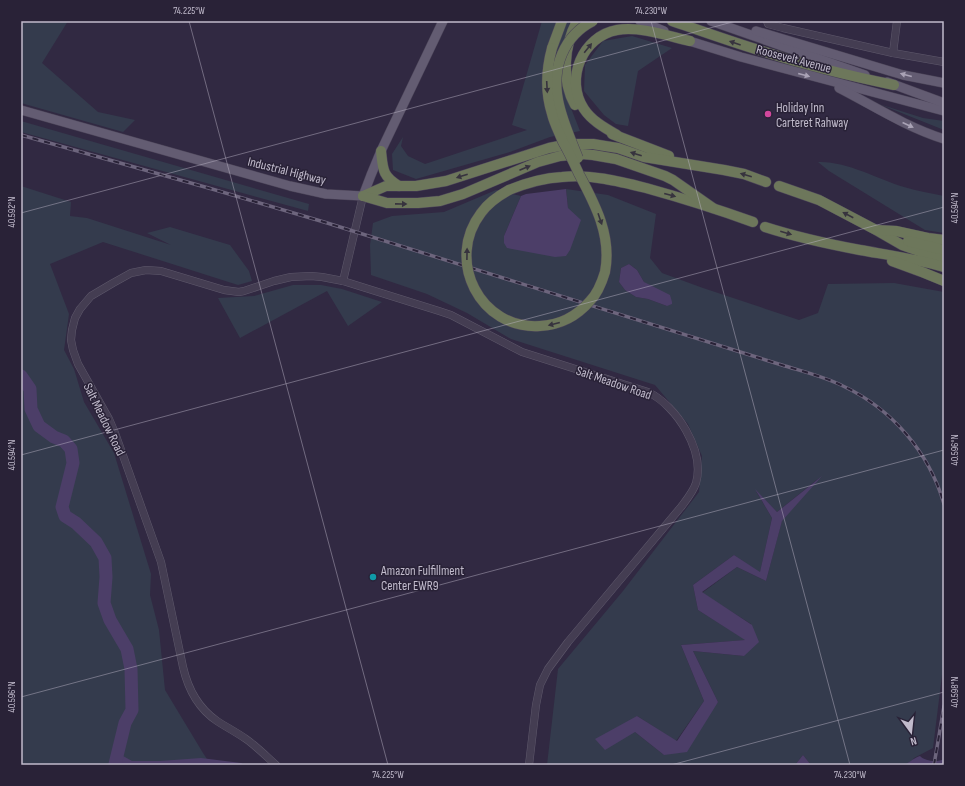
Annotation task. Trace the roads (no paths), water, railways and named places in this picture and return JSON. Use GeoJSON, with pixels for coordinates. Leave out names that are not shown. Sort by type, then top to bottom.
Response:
{"type":"FeatureCollection","features":[{"type":"Feature","properties":{"kind":"highway"},"geometry":{"type":"LineString","coordinates":[[562,21],[552,48],[547,68],[547,86],[551,113],[594,203]]}},
{"type":"Feature","properties":{"kind":"highway"},"geometry":{"type":"LineString","coordinates":[[577,21],[571,34],[567,52],[566,73],[570,95],[577,108],[587,121],[600,130],[617,135],[688,164]]}},
{"type":"Feature","properties":{"kind":"highway"},"geometry":{"type":"LineString","coordinates":[[593,21],[577,32],[567,44],[558,64],[556,80],[560,109],[594,203],[603,228],[607,252],[606,267],[599,289],[586,306],[569,319],[553,324],[537,326],[527,326],[502,317],[489,308],[479,296],[469,276],[466,261],[467,246],[471,230],[481,212],[493,200],[509,190],[528,183],[550,178],[574,176],[587,177],[606,179],[675,196],[753,222]]}},
{"type":"Feature","properties":{"kind":"highway"},"geometry":{"type":"LineString","coordinates":[[672,21],[783,58],[894,85]]}},
{"type":"Feature","properties":{"kind":"highway"},"geometry":{"type":"LineString","coordinates":[[617,135],[595,121],[584,109],[578,96],[576,89],[576,75],[579,62],[586,49],[603,35],[626,29],[644,31],[690,41]]}},
{"type":"Feature","properties":{"kind":"highway"},"geometry":{"type":"LineString","coordinates":[[363,196],[386,186],[424,185],[446,181],[538,151],[569,144],[618,148],[644,156],[744,174],[766,182]]}},
{"type":"Feature","properties":{"kind":"highway"},"geometry":{"type":"LineString","coordinates":[[381,152],[385,174],[391,181],[399,186]]}},
{"type":"Feature","properties":{"kind":"highway"},"geometry":{"type":"LineString","coordinates":[[363,196],[387,203],[440,201],[463,194],[538,162],[560,156],[582,154],[616,159],[664,176],[673,180],[713,208]]}},
{"type":"Feature","properties":{"kind":"highway"},"geometry":{"type":"LineString","coordinates":[[779,186],[819,200],[902,245],[944,260]]}},
{"type":"Feature","properties":{"kind":"highway"},"geometry":{"type":"LineString","coordinates":[[765,227],[806,239],[925,261],[944,267]]}},
{"type":"Feature","properties":{"kind":"highway"},"geometry":{"type":"LineString","coordinates":[[876,230],[896,231],[944,240]]}},
{"type":"Feature","properties":{"kind":"highway"},"geometry":{"type":"LineString","coordinates":[[876,230],[944,250]]}},
{"type":"Feature","properties":{"kind":"highway"},"geometry":{"type":"LineString","coordinates":[[858,249],[902,264],[944,281]]}},
{"type":"Feature","properties":{"kind":"highway"},"geometry":{"type":"LineString","coordinates":[[922,272],[944,278]]}},
{"type":"Feature","properties":{"kind":"main road"},"geometry":{"type":"LineString","coordinates":[[363,196],[381,152],[443,21]]}},
{"type":"Feature","properties":{"kind":"main road","name":"Roosevelt Avenue"},"geometry":{"type":"LineString","coordinates":[[640,21],[690,41],[741,57],[944,111]]}},
{"type":"Feature","properties":{"kind":"main road","name":"Roosevelt Avenue"},"geometry":{"type":"LineString","coordinates":[[711,21],[944,103]]}},
{"type":"Feature","properties":{"kind":"main road"},"geometry":{"type":"LineString","coordinates":[[731,28],[756,31],[914,78],[944,83]]}},
{"type":"Feature","properties":{"kind":"main road"},"geometry":{"type":"LineString","coordinates":[[824,80],[904,123],[944,139]]}},
{"type":"Feature","properties":{"kind":"main road","name":"Industrial Highway"},"geometry":{"type":"LineString","coordinates":[[21,110],[279,183],[326,194],[363,196]]}},
{"type":"Feature","properties":{"kind":"street"},"geometry":{"type":"LineString","coordinates":[[767,21],[768,24],[783,28],[892,53],[944,62]]}},
{"type":"Feature","properties":{"kind":"street"},"geometry":{"type":"LineString","coordinates":[[892,53],[897,21]]}},
{"type":"Feature","properties":{"kind":"street"},"geometry":{"type":"LineString","coordinates":[[343,281],[363,196]]}},
{"type":"Feature","properties":{"kind":"street","name":"Salt Meadow Road"},"geometry":{"type":"LineString","coordinates":[[276,765],[250,742],[206,712],[197,701],[188,685],[183,668],[161,562],[109,419],[76,359],[72,345],[75,318],[88,299],[119,279],[141,270],[161,271],[220,289],[232,291],[244,291],[274,281],[296,276],[322,277],[343,281],[451,315],[522,352],[648,392],[664,402],[673,412],[693,446],[697,462],[695,484],[690,495],[681,507],[556,657],[545,674],[540,685],[537,698],[529,765]]}},
{"type":"Feature","properties":{"kind":"waterway"},"geometry":{"type":"LineString","coordinates":[[21,376],[30,389],[31,409],[39,426],[54,437],[64,441],[71,449],[73,463],[62,507],[65,516],[76,523],[96,542],[105,558],[106,577],[104,603],[110,620],[127,649],[131,669],[132,710],[125,723],[115,764],[117,765]]}},
{"type":"Feature","properties":{"kind":"railway"},"geometry":{"type":"LineString","coordinates":[[21,135],[324,222],[829,380],[861,396],[877,407],[893,420],[906,434],[929,467],[944,504]]}},
{"type":"Feature","properties":{"kind":"railway"},"geometry":{"type":"LineString","coordinates":[[934,765],[944,706]]}},
{"type":"Feature","properties":{"kind":"place","name":"Holiday Inn Carteret Rahway"},"geometry":{"type":"Point","coordinates":[768,114]}},
{"type":"Feature","properties":{"kind":"place","name":"Amazon Fulfillment Center EWR9"},"geometry":{"type":"Point","coordinates":[373,577]}}]}
